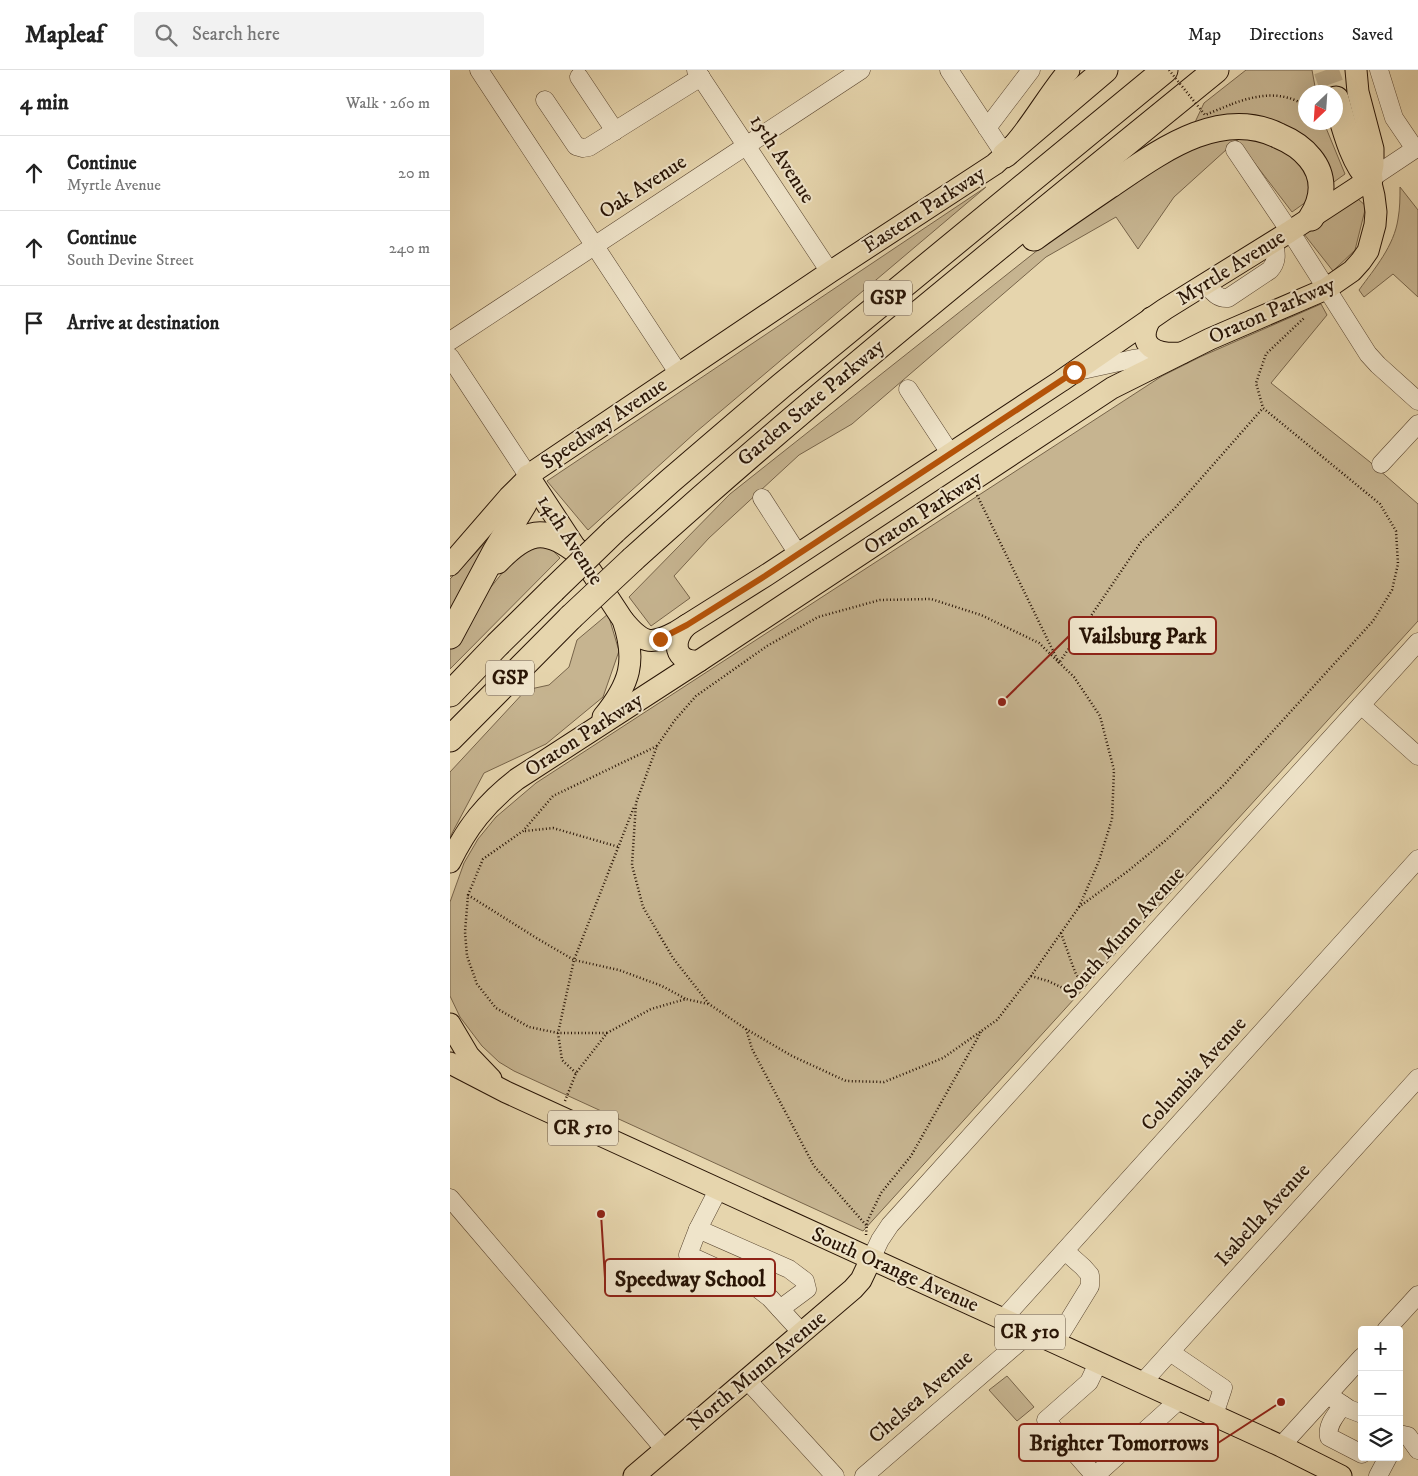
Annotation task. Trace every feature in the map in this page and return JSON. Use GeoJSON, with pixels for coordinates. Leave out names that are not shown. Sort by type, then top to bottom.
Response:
{"type":"FeatureCollection","features":[{"type":"Feature","properties":{"kind":"highway"},"geometry":{"type":"LineString","coordinates":[[1005,155],[1105,70]]}},
{"type":"Feature","properties":{"kind":"highway","name":"Garden State Parkway"},"geometry":{"type":"LineString","coordinates":[[450,694],[553,590],[614,531],[670,481],[774,392],[1167,70]]}},
{"type":"Feature","properties":{"kind":"highway","name":"Garden State Parkway"},"geometry":{"type":"LineString","coordinates":[[450,740],[526,661],[571,618],[633,559],[741,462],[1216,70]]}},
{"type":"Feature","properties":{"kind":"highway"},"geometry":{"type":"LineString","coordinates":[[1343,121],[1356,158],[1370,180]]}},
{"type":"Feature","properties":{"kind":"highway"},"geometry":{"type":"LineString","coordinates":[[898,331],[1145,161],[1179,142],[1216,129],[1236,126],[1266,130],[1285,138],[1307,154],[1316,166],[1322,186],[1318,207],[1311,218]]}},
{"type":"Feature","properties":{"kind":"highway"},"geometry":{"type":"LineString","coordinates":[[450,636],[503,538],[524,504],[529,476]]}},
{"type":"Feature","properties":{"kind":"highway"},"geometry":{"type":"LineString","coordinates":[[477,586],[515,544],[528,537],[542,534],[556,537],[578,552]]}},
{"type":"Feature","properties":{"kind":"main road","name":"Oraton Parkway"},"geometry":{"type":"LineString","coordinates":[[450,862],[465,833],[485,807],[506,787],[1112,388],[1210,339],[1326,289],[1352,271],[1368,251],[1375,225],[1376,212],[1370,180],[1373,149],[1358,92],[1356,70]]}},
{"type":"Feature","properties":{"kind":"main road","name":"Eastern Parkway"},"geometry":{"type":"LineString","coordinates":[[754,324],[830,272],[983,173],[1005,155],[1023,135],[1063,71]]}},
{"type":"Feature","properties":{"kind":"main road","name":"Myrtle Avenue"},"geometry":{"type":"LineString","coordinates":[[624,620],[636,634],[645,641],[651,642],[668,636],[687,625],[1046,391],[1151,318],[1370,180]]}},
{"type":"Feature","properties":{"kind":"main road"},"geometry":{"type":"LineString","coordinates":[[1151,318],[1145,334],[1148,344],[1162,353],[1183,352]]}},
{"type":"Feature","properties":{"kind":"main road","name":"Speedway Avenue"},"geometry":{"type":"LineString","coordinates":[[450,565],[529,476],[754,324]]}},
{"type":"Feature","properties":{"kind":"main road","name":"14th Avenue"},"geometry":{"type":"LineString","coordinates":[[529,476],[624,620],[630,641],[627,677],[615,701],[591,730]]}},
{"type":"Feature","properties":{"kind":"main road"},"geometry":{"type":"LineString","coordinates":[[687,625],[679,634],[676,643],[677,648],[682,657],[699,661]]}},
{"type":"Feature","properties":{"kind":"main road"},"geometry":{"type":"LineString","coordinates":[[450,855],[465,833]]}},
{"type":"Feature","properties":{"kind":"main road"},"geometry":{"type":"LineString","coordinates":[[450,1024],[476,1064],[506,1092]]}},
{"type":"Feature","properties":{"kind":"main road","name":"South Orange Avenue"},"geometry":{"type":"LineString","coordinates":[[450,1063],[506,1092],[1281,1446],[1338,1475]]}},
{"type":"Feature","properties":{"kind":"main road","name":"North Munn Avenue"},"geometry":{"type":"LineString","coordinates":[[634,1476],[748,1381],[858,1285],[871,1259]]}},
{"type":"Feature","properties":{"kind":"street"},"geometry":{"type":"LineString","coordinates":[[479,70],[679,374]]}},
{"type":"Feature","properties":{"kind":"street","name":"Oak Avenue"},"geometry":{"type":"LineString","coordinates":[[450,341],[861,70]]}},
{"type":"Feature","properties":{"kind":"street"},"geometry":{"type":"LineString","coordinates":[[949,70],[1005,155]]}},
{"type":"Feature","properties":{"kind":"street"},"geometry":{"type":"LineString","coordinates":[[987,128],[1031,70]]}},
{"type":"Feature","properties":{"kind":"street"},"geometry":{"type":"LineString","coordinates":[[1379,70],[1394,118],[1416,148]]}},
{"type":"Feature","properties":{"kind":"street"},"geometry":{"type":"LineString","coordinates":[[545,100],[576,146],[590,147],[699,74]]}},
{"type":"Feature","properties":{"kind":"street","name":"15th Avenue"},"geometry":{"type":"LineString","coordinates":[[699,74],[830,272]]}},
{"type":"Feature","properties":{"kind":"street"},"geometry":{"type":"LineString","coordinates":[[579,76],[615,131]]}},
{"type":"Feature","properties":{"kind":"street","name":"Myrtle Avenue"},"geometry":{"type":"LineString","coordinates":[[1370,180],[1416,148]]}},
{"type":"Feature","properties":{"kind":"street"},"geometry":{"type":"LineString","coordinates":[[1235,150],[1281,237],[1326,289],[1368,354],[1418,401]]}},
{"type":"Feature","properties":{"kind":"street"},"geometry":{"type":"LineString","coordinates":[[1074,372],[1183,352]]}},
{"type":"Feature","properties":{"kind":"street","name":"14th Avenue"},"geometry":{"type":"LineString","coordinates":[[450,357],[529,476]]}},
{"type":"Feature","properties":{"kind":"street"},"geometry":{"type":"LineString","coordinates":[[908,389],[950,454]]}},
{"type":"Feature","properties":{"kind":"street"},"geometry":{"type":"LineString","coordinates":[[1382,464],[1418,424]]}},
{"type":"Feature","properties":{"kind":"street"},"geometry":{"type":"LineString","coordinates":[[762,498],[798,554]]}},
{"type":"Feature","properties":{"kind":"street","name":"South Munn Avenue"},"geometry":{"type":"LineString","coordinates":[[871,1259],[890,1225],[1418,642]]}},
{"type":"Feature","properties":{"kind":"street"},"geometry":{"type":"LineString","coordinates":[[1361,705],[1418,756]]}},
{"type":"Feature","properties":{"kind":"street","name":"Columbia Avenue"},"geometry":{"type":"LineString","coordinates":[[1003,1319],[1418,859]]}},
{"type":"Feature","properties":{"kind":"street","name":"Isabella Avenue"},"geometry":{"type":"LineString","coordinates":[[1142,1383],[1418,1078]]}},
{"type":"Feature","properties":{"kind":"street"},"geometry":{"type":"LineString","coordinates":[[718,1190],[698,1229],[688,1255],[752,1284],[770,1298],[802,1333]]}},
{"type":"Feature","properties":{"kind":"street"},"geometry":{"type":"LineString","coordinates":[[450,1198],[665,1450]]}},
{"type":"Feature","properties":{"kind":"street"},"geometry":{"type":"LineString","coordinates":[[698,1229],[789,1269],[805,1281],[807,1289],[780,1309]]}},
{"type":"Feature","properties":{"kind":"street"},"geometry":{"type":"LineString","coordinates":[[1056,1343],[1090,1286],[1090,1275],[1084,1267],[1064,1251]]}},
{"type":"Feature","properties":{"kind":"street"},"geometry":{"type":"LineString","coordinates":[[1390,1326],[1418,1295]]}},
{"type":"Feature","properties":{"kind":"street","name":"Chelsea Avenue"},"geometry":{"type":"LineString","coordinates":[[864,1476],[1031,1332]]}},
{"type":"Feature","properties":{"kind":"street"},"geometry":{"type":"LineString","coordinates":[[1170,1352],[1223,1388],[1214,1416]]}},
{"type":"Feature","properties":{"kind":"street"},"geometry":{"type":"LineString","coordinates":[[1281,1446],[1358,1361]]}},
{"type":"Feature","properties":{"kind":"street"},"geometry":{"type":"LineString","coordinates":[[1098,1363],[1089,1382],[1046,1420],[1095,1476],[1179,1400]]}},
{"type":"Feature","properties":{"kind":"street"},"geometry":{"type":"LineString","coordinates":[[748,1381],[834,1476]]}},
{"type":"Feature","properties":{"kind":"street"},"geometry":{"type":"LineString","coordinates":[[1328,1394],[1343,1405],[1358,1412]]}},
{"type":"Feature","properties":{"kind":"street"},"geometry":{"type":"LineString","coordinates":[[1343,1405],[1327,1432],[1329,1437],[1358,1452]]}},
{"type":"Feature","properties":{"kind":"street"},"geometry":{"type":"LineString","coordinates":[[1403,1435],[1408,1436],[1418,1450]]}},
{"type":"Feature","properties":{"kind":"path"},"geometry":{"type":"LineString","coordinates":[[1167,70],[1205,114],[1250,98],[1268,95],[1291,98],[1298,102]]}},
{"type":"Feature","properties":{"kind":"path"},"geometry":{"type":"LineString","coordinates":[[1079,907],[1166,840],[1224,785],[1373,622],[1392,590],[1398,564],[1396,531],[1380,504],[1263,408],[1256,383],[1266,354],[1304,318]]}},
{"type":"Feature","properties":{"kind":"path"},"geometry":{"type":"LineString","coordinates":[[1059,663],[1142,542],[1263,408]]}},
{"type":"Feature","properties":{"kind":"path"},"geometry":{"type":"LineString","coordinates":[[971,482],[1059,663]]}},
{"type":"Feature","properties":{"kind":"path"},"geometry":{"type":"LineString","coordinates":[[576,1074],[562,1060],[558,1033],[574,960],[657,746],[674,720],[696,696],[766,646],[818,617],[880,600],[931,599],[981,615],[1039,643],[1074,677],[1100,716],[1114,770],[1112,819],[1098,860],[1079,907],[1031,976],[997,1020],[982,1031],[943,1058],[884,1082],[846,1081],[792,1056],[746,1029],[709,1004],[673,958],[643,906],[632,865],[636,804]]}},
{"type":"Feature","properties":{"kind":"path"},"geometry":{"type":"LineString","coordinates":[[607,1033],[558,1033],[530,1027],[496,1008],[477,984],[467,956],[464,932],[468,895],[483,858],[523,831],[553,796],[657,746]]}},
{"type":"Feature","properties":{"kind":"path"},"geometry":{"type":"LineString","coordinates":[[523,831],[553,828],[619,847]]}},
{"type":"Feature","properties":{"kind":"path"},"geometry":{"type":"LineString","coordinates":[[468,895],[574,960],[620,970],[662,986],[686,999],[709,1004]]}},
{"type":"Feature","properties":{"kind":"path"},"geometry":{"type":"LineString","coordinates":[[1061,933],[1075,972],[1092,1002]]}},
{"type":"Feature","properties":{"kind":"path"},"geometry":{"type":"LineString","coordinates":[[1031,976],[1048,981],[1092,1002]]}},
{"type":"Feature","properties":{"kind":"path"},"geometry":{"type":"LineString","coordinates":[[565,1101],[576,1074],[607,1033],[651,1009],[686,999]]}},
{"type":"Feature","properties":{"kind":"path"},"geometry":{"type":"LineString","coordinates":[[746,1029],[752,1049],[814,1166],[866,1225]]}},
{"type":"Feature","properties":{"kind":"path"},"geometry":{"type":"LineString","coordinates":[[865,1236],[866,1222],[881,1194],[910,1156],[982,1031]]}},
{"type":"Feature","properties":{"kind":"shaded area"},"geometry":{"type":"Polygon","coordinates":[[[1246,70],[1312,70],[1315,85],[1298,85],[1298,130],[1327,130],[1345,174],[1292,212],[1237,140],[1174,197],[1138,249],[1116,217],[1046,257],[852,424],[799,455],[709,538],[674,576],[690,598],[651,626],[629,597],[730,494],[1124,183],[1183,148],[1204,103],[1246,70]]]}},
{"type":"Feature","properties":{"kind":"shaded area"},"geometry":{"type":"Polygon","coordinates":[[[986,187],[696,432],[588,530],[547,481],[986,187]]]}},
{"type":"Feature","properties":{"kind":"shaded area"},"geometry":{"type":"Polygon","coordinates":[[[1400,187],[1418,210],[1418,297],[1393,274],[1364,297],[1359,290],[1388,248],[1396,229],[1400,187]]]}},
{"type":"Feature","properties":{"kind":"shaded area"},"geometry":{"type":"Polygon","coordinates":[[[1358,199],[1366,206],[1355,250],[1333,271],[1304,234],[1358,199]]]}},
{"type":"Feature","properties":{"kind":"shaded area"},"geometry":{"type":"Polygon","coordinates":[[[1321,304],[1327,315],[1271,383],[1370,462],[1418,504],[1418,621],[863,1231],[514,1071],[499,1062],[482,1046],[460,1017],[450,996],[450,902],[464,863],[478,839],[496,817],[536,783],[1162,376],[1200,357],[1321,304]]]}},
{"type":"Feature","properties":{"kind":"shaded area"},"geometry":{"type":"Polygon","coordinates":[[[495,533],[450,614],[450,579],[495,533]]]}},
{"type":"Feature","properties":{"kind":"shaded area"},"geometry":{"type":"Polygon","coordinates":[[[547,544],[560,558],[450,669],[450,648],[475,607],[519,552],[547,544]]]}},
{"type":"Feature","properties":{"kind":"shaded area"},"geometry":{"type":"Polygon","coordinates":[[[608,614],[619,651],[603,697],[546,744],[484,773],[450,837],[450,772],[526,690],[549,685],[569,667],[577,640],[608,614]]]}},
{"type":"Feature","properties":{"kind":"shaded area"},"geometry":{"type":"Polygon","coordinates":[[[1007,1376],[1034,1407],[1017,1421],[989,1390],[1007,1376]]]}},
{"type":"Feature","properties":{"kind":"tunnel"},"geometry":{"type":"LineString","coordinates":[[1326,70],[1331,84]]}},
{"type":"Feature","properties":{"kind":"place","name":"Vailsburg Park"},"geometry":{"type":"Point","coordinates":[1002,702]}},
{"type":"Feature","properties":{"kind":"place","name":"Speedway School"},"geometry":{"type":"Point","coordinates":[601,1214]}},
{"type":"Feature","properties":{"kind":"place","name":"Brighter Tomorrows"},"geometry":{"type":"Point","coordinates":[1281,1402]}},
{"type":"Feature","properties":{"kind":"route"},"geometry":{"type":"LineString","coordinates":[[660,639],[687,625],[765,576],[1074,372]]}}]}
